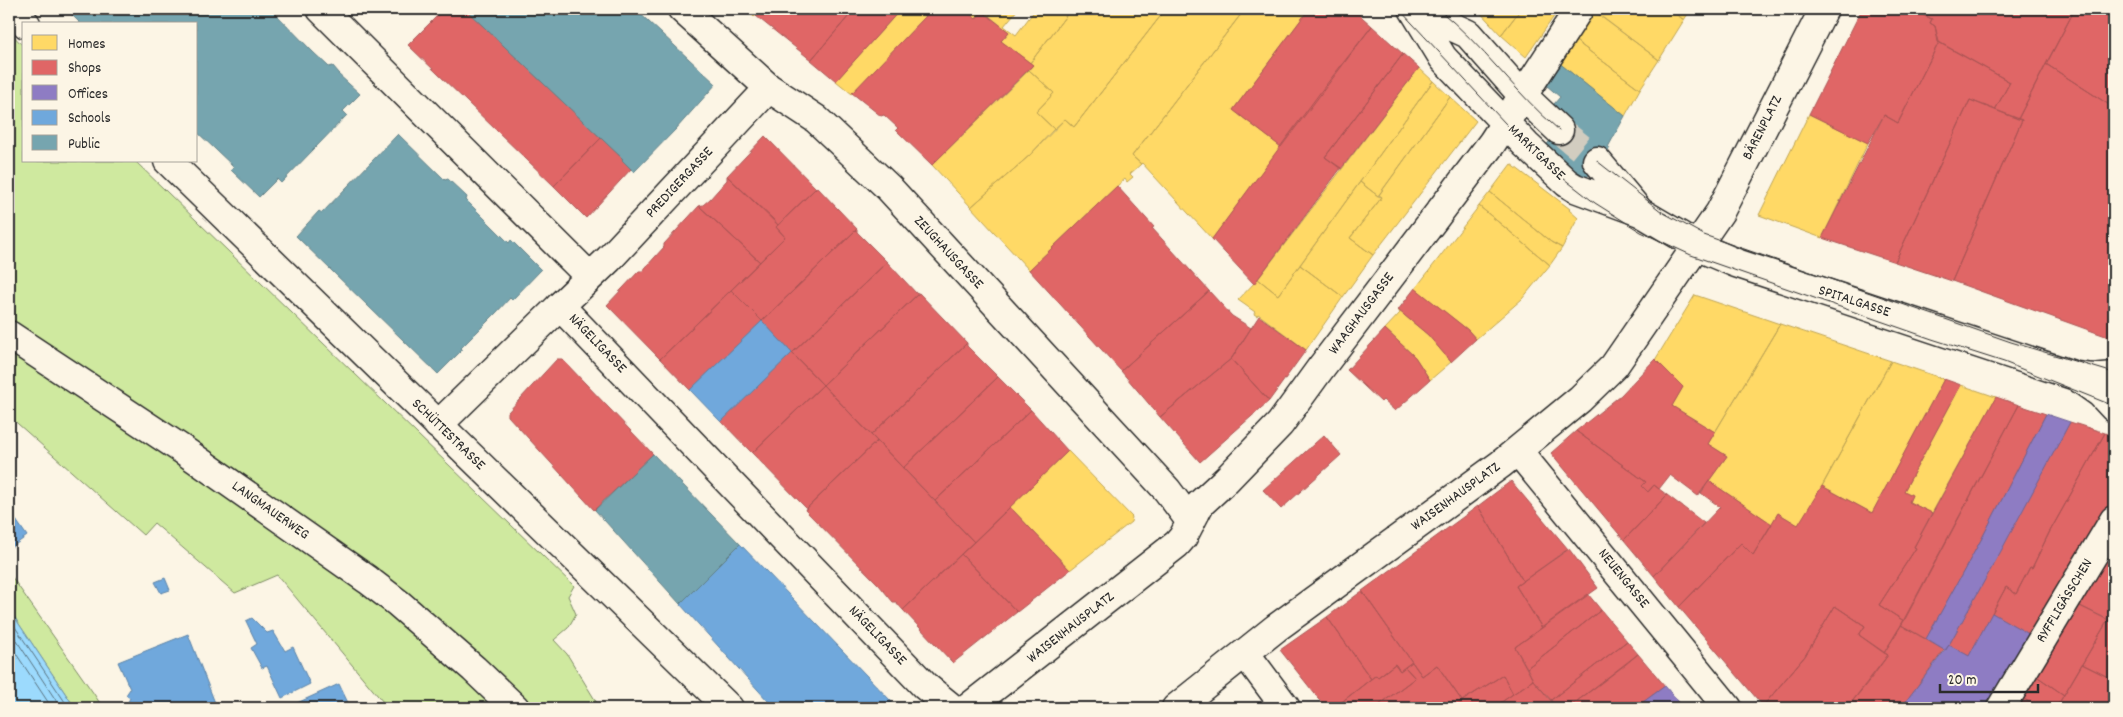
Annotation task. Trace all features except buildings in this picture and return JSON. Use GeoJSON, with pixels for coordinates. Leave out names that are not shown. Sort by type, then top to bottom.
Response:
{"type":"FeatureCollection","features":[{"type":"Feature","properties":{"kind":"street"},"geometry":{"type":"LineString","coordinates":[[11,9],[24,22]]}},
{"type":"Feature","properties":{"kind":"street"},"geometry":{"type":"LineString","coordinates":[[321,9],[590,277]]}},
{"type":"Feature","properties":{"kind":"street","name":"ZEUGHAUSGASSE"},"geometry":{"type":"LineString","coordinates":[[682,9],[769,88],[816,119],[889,188],[1167,490],[1191,522]]}},
{"type":"Feature","properties":{"kind":"street","name":"MARKTGASSE"},"geometry":{"type":"LineString","coordinates":[[1414,9],[1468,34],[1522,96],[1559,130]]}},
{"type":"Feature","properties":{"kind":"street","name":"MARKTGASSE"},"geometry":{"type":"LineString","coordinates":[[1414,9],[1444,58],[1550,168],[1575,188],[1640,212]]}},
{"type":"Feature","properties":{"kind":"street","name":"WAAGHAUSGASSE"},"geometry":{"type":"LineString","coordinates":[[1191,522],[1200,504],[1285,419],[1320,369],[1492,143],[1579,9]]}},
{"type":"Feature","properties":{"kind":"street","name":"BÄRENPLATZ"},"geometry":{"type":"LineString","coordinates":[[1697,246],[1727,199],[1824,9]]}},
{"type":"Feature","properties":{"kind":"street","name":"PREDIGERGASSE"},"geometry":{"type":"LineString","coordinates":[[590,277],[769,88]]}},
{"type":"Feature","properties":{"kind":"street"},"geometry":{"type":"LineString","coordinates":[[1597,161],[1640,212]]}},
{"type":"Feature","properties":{"kind":"street","name":"SCHÜTTESTRASSE"},"geometry":{"type":"LineString","coordinates":[[169,162],[729,708]]}},
{"type":"Feature","properties":{"kind":"street","name":"SPITALGASSE"},"geometry":{"type":"LineString","coordinates":[[1640,212],[1697,246],[1736,263],[2076,376],[2105,378],[2114,376]]}},
{"type":"Feature","properties":{"kind":"street","name":"WAISENHAUSPLATZ"},"geometry":{"type":"LineString","coordinates":[[1176,708],[1276,628],[1518,451],[1580,398],[1614,366],[1697,246]]}},
{"type":"Feature","properties":{"kind":"street","name":"NÄGELIGASSE"},"geometry":{"type":"LineString","coordinates":[[590,277],[560,306],[925,686],[952,708]]}},
{"type":"Feature","properties":{"kind":"street"},"geometry":{"type":"LineString","coordinates":[[438,425],[560,306]]}},
{"type":"Feature","properties":{"kind":"street","name":"LANGMAUERWEG"},"geometry":{"type":"LineString","coordinates":[[9,335],[184,450],[368,580],[460,657],[515,708]]}},
{"type":"Feature","properties":{"kind":"street","name":"SPITALGASSE"},"geometry":{"type":"LineString","coordinates":[[2076,376],[2100,393],[2114,408]]}},
{"type":"Feature","properties":{"kind":"street","name":"NEUENGASSE"},"geometry":{"type":"LineString","coordinates":[[1518,451],[1728,708]]}},
{"type":"Feature","properties":{"kind":"street","name":"RYFFLIGÄSSCHEN"},"geometry":{"type":"LineString","coordinates":[[2001,708],[2114,520]]}},
{"type":"Feature","properties":{"kind":"street","name":"WAISENHAUSPLATZ"},"geometry":{"type":"LineString","coordinates":[[968,708],[1169,551],[1184,536],[1191,522]]}},
{"type":"Feature","properties":{"kind":"street"},"geometry":{"type":"LineString","coordinates":[[1245,653],[1286,708]]}},
{"type":"Feature","properties":{"kind":"green space"},"geometry":{"type":"Polygon","coordinates":[[[9,31],[22,45],[22,162],[136,162],[574,586],[568,596],[576,614],[568,628],[554,640],[567,654],[600,708],[388,708],[277,575],[235,593],[154,523],[143,535],[9,416],[9,31]]]}},
{"type":"Feature","properties":{"kind":"green space"},"geometry":{"type":"Polygon","coordinates":[[[9,573],[103,708],[75,708],[9,609],[9,573]]]}},
{"type":"Feature","properties":{"kind":"water"},"geometry":{"type":"Polygon","coordinates":[[[9,609],[75,708],[9,708],[9,609]]]}},
{"type":"Feature","properties":{"kind":"tunnel"},"geometry":{"type":"LineString","coordinates":[[1559,130],[1597,161]]}},
{"type":"Feature","properties":{"kind":"tram line"},"geometry":{"type":"LineString","coordinates":[[1399,9],[1505,123],[1550,168],[1595,203],[1641,232],[1691,255],[1932,339],[2004,362],[2114,406]]}},
{"type":"Feature","properties":{"kind":"tram line"},"geometry":{"type":"LineString","coordinates":[[1438,9],[1470,38],[1528,101],[1559,130]]}},
{"type":"Feature","properties":{"kind":"tram line"},"geometry":{"type":"LineString","coordinates":[[1597,161],[1662,212],[1704,235],[2011,342],[2114,373]]}}]}
